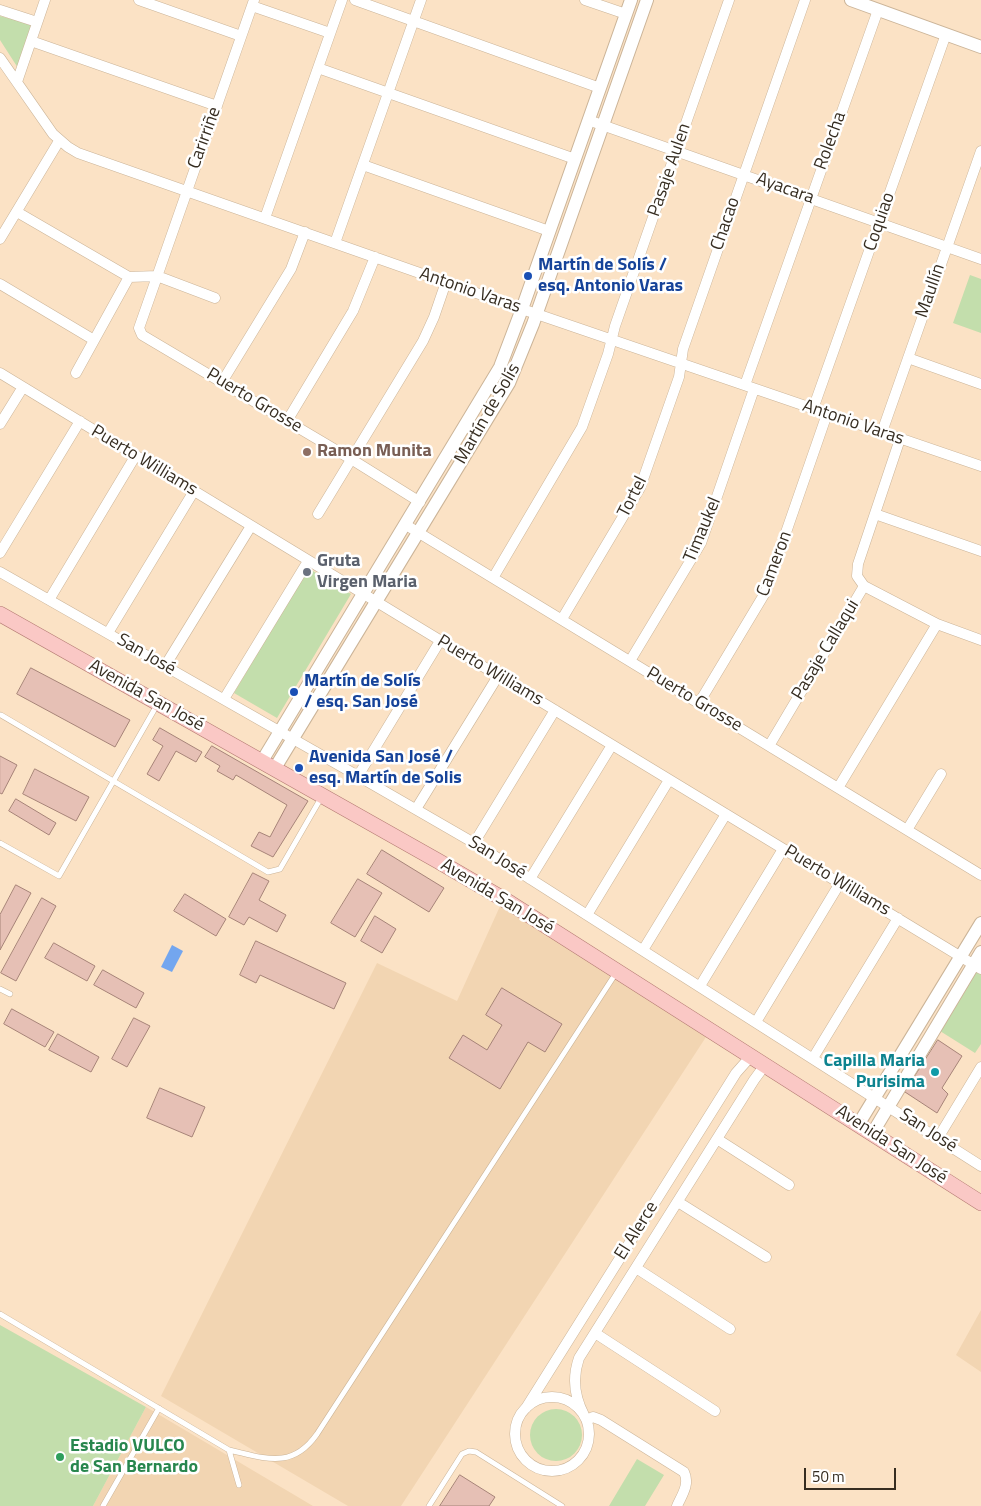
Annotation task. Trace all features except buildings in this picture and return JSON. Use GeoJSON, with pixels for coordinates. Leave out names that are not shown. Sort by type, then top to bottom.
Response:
{"type":"FeatureCollection","features":[{"type":"Feature","properties":{"kind":"main road","name":"Avenida San José"},"geometry":{"type":"LineString","coordinates":[[0,614],[323,795],[494,894],[981,1203]]}},
{"type":"Feature","properties":{"kind":"street"},"geometry":{"type":"LineString","coordinates":[[17,82],[45,0]]}},
{"type":"Feature","properties":{"kind":"street"},"geometry":{"type":"LineString","coordinates":[[139,0],[241,36]]}},
{"type":"Feature","properties":{"kind":"street"},"geometry":{"type":"LineString","coordinates":[[265,218],[342,0]]}},
{"type":"Feature","properties":{"kind":"street"},"geometry":{"type":"LineString","coordinates":[[355,0],[600,88]]}},
{"type":"Feature","properties":{"kind":"street"},"geometry":{"type":"LineString","coordinates":[[335,243],[421,0]]}},
{"type":"Feature","properties":{"kind":"street"},"geometry":{"type":"LineString","coordinates":[[585,0],[626,14]]}},
{"type":"Feature","properties":{"kind":"street","name":"Martín de Solís"},"geometry":{"type":"LineString","coordinates":[[268,765],[280,731],[496,377],[522,309],[631,0]]}},
{"type":"Feature","properties":{"kind":"street","name":"Martín de Solís"},"geometry":{"type":"LineString","coordinates":[[268,765],[293,738],[509,383],[536,314],[647,0]]}},
{"type":"Feature","properties":{"kind":"street","name":"Pasaje Aulen"},"geometry":{"type":"LineString","coordinates":[[493,578],[582,427],[729,0]]}},
{"type":"Feature","properties":{"kind":"street","name":"Chacao"},"geometry":{"type":"LineString","coordinates":[[680,364],[682,350],[805,0]]}},
{"type":"Feature","properties":{"kind":"street"},"geometry":{"type":"LineString","coordinates":[[851,0],[981,47]]}},
{"type":"Feature","properties":{"kind":"street"},"geometry":{"type":"LineString","coordinates":[[253,3],[330,34]]}},
{"type":"Feature","properties":{"kind":"street","name":"Carirriñe"},"geometry":{"type":"LineString","coordinates":[[157,276],[253,3]]}},
{"type":"Feature","properties":{"kind":"street"},"geometry":{"type":"LineString","coordinates":[[0,10],[38,22]]}},
{"type":"Feature","properties":{"kind":"street","name":"Rolecha"},"geometry":{"type":"LineString","coordinates":[[749,387],[811,199],[878,10]]}},
{"type":"Feature","properties":{"kind":"street","name":"Coquiao"},"geometry":{"type":"LineString","coordinates":[[813,409],[946,34]]}},
{"type":"Feature","properties":{"kind":"street"},"geometry":{"type":"LineString","coordinates":[[31,41],[216,106]]}},
{"type":"Feature","properties":{"kind":"street","name":"Antonio Varas"},"geometry":{"type":"LineString","coordinates":[[0,58],[53,134],[59,141],[78,153],[680,364],[981,466]]}},
{"type":"Feature","properties":{"kind":"street"},"geometry":{"type":"LineString","coordinates":[[318,68],[575,159]]}},
{"type":"Feature","properties":{"kind":"street","name":"Ayacara"},"geometry":{"type":"LineString","coordinates":[[588,120],[981,258]]}},
{"type":"Feature","properties":{"kind":"street"},"geometry":{"type":"LineString","coordinates":[[0,240],[59,141]]}},
{"type":"Feature","properties":{"kind":"street","name":"Maullín"},"geometry":{"type":"LineString","coordinates":[[882,432],[981,151]]}},
{"type":"Feature","properties":{"kind":"street"},"geometry":{"type":"LineString","coordinates":[[362,165],[549,231]]}},
{"type":"Feature","properties":{"kind":"street"},"geometry":{"type":"LineString","coordinates":[[17,212],[129,277],[157,276],[215,298]]}},
{"type":"Feature","properties":{"kind":"street"},"geometry":{"type":"LineString","coordinates":[[222,382],[291,269],[305,232]]}},
{"type":"Feature","properties":{"kind":"street"},"geometry":{"type":"LineString","coordinates":[[287,421],[353,311],[375,257]]}},
{"type":"Feature","properties":{"kind":"street","name":"Puerto Grosse"},"geometry":{"type":"LineString","coordinates":[[157,276],[140,320],[138,328],[142,335],[352,459],[420,502]]}},
{"type":"Feature","properties":{"kind":"street"},"geometry":{"type":"LineString","coordinates":[[76,372],[129,277]]}},
{"type":"Feature","properties":{"kind":"street"},"geometry":{"type":"LineString","coordinates":[[318,514],[423,342],[446,282]]}},
{"type":"Feature","properties":{"kind":"street"},"geometry":{"type":"LineString","coordinates":[[0,284],[94,340]]}},
{"type":"Feature","properties":{"kind":"street"},"geometry":{"type":"LineString","coordinates":[[908,358],[981,384]]}},
{"type":"Feature","properties":{"kind":"street","name":"Tortel"},"geometry":{"type":"LineString","coordinates":[[562,619],[640,488],[679,377],[680,364]]}},
{"type":"Feature","properties":{"kind":"street","name":"Puerto Williams"},"geometry":{"type":"LineString","coordinates":[[0,372],[977,967]]}},
{"type":"Feature","properties":{"kind":"street"},"geometry":{"type":"LineString","coordinates":[[0,424],[23,386]]}},
{"type":"Feature","properties":{"kind":"street","name":"Timaukel"},"geometry":{"type":"LineString","coordinates":[[630,661],[702,543],[749,387]]}},
{"type":"Feature","properties":{"kind":"street","name":"Cameron"},"geometry":{"type":"LineString","coordinates":[[699,703],[765,594],[828,414]]}},
{"type":"Feature","properties":{"kind":"street"},"geometry":{"type":"LineString","coordinates":[[0,553],[80,421]]}},
{"type":"Feature","properties":{"kind":"street","name":"Pasaje Callaqui"},"geometry":{"type":"LineString","coordinates":[[769,746],[864,586],[857,576],[857,568],[900,439]]}},
{"type":"Feature","properties":{"kind":"street"},"geometry":{"type":"LineString","coordinates":[[49,600],[136,455]]}},
{"type":"Feature","properties":{"kind":"street"},"geometry":{"type":"LineString","coordinates":[[108,633],[194,491]]}},
{"type":"Feature","properties":{"kind":"street"},"geometry":{"type":"LineString","coordinates":[[875,514],[981,551]]}},
{"type":"Feature","properties":{"kind":"street","name":"Puerto Grosse"},"geometry":{"type":"LineString","coordinates":[[406,524],[981,875]]}},
{"type":"Feature","properties":{"kind":"street"},"geometry":{"type":"LineString","coordinates":[[165,666],[251,526]]}},
{"type":"Feature","properties":{"kind":"street"},"geometry":{"type":"LineString","coordinates":[[224,699],[308,560]]}},
{"type":"Feature","properties":{"kind":"street","name":"San José"},"geometry":{"type":"LineString","coordinates":[[0,572],[474,843],[981,1166]]}},
{"type":"Feature","properties":{"kind":"street"},"geometry":{"type":"LineString","coordinates":[[864,586],[937,624],[981,640]]}},
{"type":"Feature","properties":{"kind":"street"},"geometry":{"type":"LineString","coordinates":[[838,788],[937,624]]}},
{"type":"Feature","properties":{"kind":"street"},"geometry":{"type":"LineString","coordinates":[[358,776],[440,641]]}},
{"type":"Feature","properties":{"kind":"street"},"geometry":{"type":"LineString","coordinates":[[416,809],[498,676]]}},
{"type":"Feature","properties":{"kind":"street"},"geometry":{"type":"LineString","coordinates":[[474,843],[555,710]]}},
{"type":"Feature","properties":{"kind":"street"},"geometry":{"type":"LineString","coordinates":[[530,879],[612,745]]}},
{"type":"Feature","properties":{"kind":"street"},"geometry":{"type":"LineString","coordinates":[[907,830],[941,774]]}},
{"type":"Feature","properties":{"kind":"street"},"geometry":{"type":"LineString","coordinates":[[587,915],[669,780]]}},
{"type":"Feature","properties":{"kind":"street"},"geometry":{"type":"LineString","coordinates":[[643,950],[726,814]]}},
{"type":"Feature","properties":{"kind":"street"},"geometry":{"type":"LineString","coordinates":[[700,986],[783,849]]}},
{"type":"Feature","properties":{"kind":"street"},"geometry":{"type":"LineString","coordinates":[[756,1022],[840,883]]}},
{"type":"Feature","properties":{"kind":"street"},"geometry":{"type":"LineString","coordinates":[[813,1058],[898,918]]}},
{"type":"Feature","properties":{"kind":"street"},"geometry":{"type":"LineString","coordinates":[[858,1125],[981,923]]}},
{"type":"Feature","properties":{"kind":"street"},"geometry":{"type":"LineString","coordinates":[[872,1134],[977,967],[981,952]]}},
{"type":"Feature","properties":{"kind":"street","name":"El Alerce"},"geometry":{"type":"LineString","coordinates":[[751,1056],[736,1073],[519,1418],[515,1430],[516,1442],[521,1453],[529,1462],[539,1468],[551,1471],[563,1469],[574,1464],[582,1455],[588,1444],[589,1432],[575,1392],[579,1358],[765,1065]]}},
{"type":"Feature","properties":{"kind":"street"},"geometry":{"type":"LineString","coordinates":[[938,1138],[981,1067]]}},
{"type":"Feature","properties":{"kind":"street"},"geometry":{"type":"LineString","coordinates":[[718,1139],[789,1184]]}},
{"type":"Feature","properties":{"kind":"street"},"geometry":{"type":"LineString","coordinates":[[678,1202],[766,1257]]}},
{"type":"Feature","properties":{"kind":"street"},"geometry":{"type":"LineString","coordinates":[[636,1268],[730,1329]]}},
{"type":"Feature","properties":{"kind":"street"},"geometry":{"type":"LineString","coordinates":[[595,1334],[715,1412]]}},
{"type":"Feature","properties":{"kind":"street"},"geometry":{"type":"LineString","coordinates":[[526,1408],[534,1402],[545,1398],[567,1400],[577,1406],[585,1418],[593,1417],[602,1420],[684,1472],[686,1475],[686,1485],[677,1506]]}},
{"type":"Feature","properties":{"kind":"lane"},"geometry":{"type":"LineString","coordinates":[[0,843],[59,876],[158,703]]}},
{"type":"Feature","properties":{"kind":"lane"},"geometry":{"type":"LineString","coordinates":[[1,715],[268,872],[280,869],[323,795]]}},
{"type":"Feature","properties":{"kind":"lane"},"geometry":{"type":"LineString","coordinates":[[0,1314],[229,1450],[264,1458],[278,1459],[297,1454],[311,1442],[617,971]]}},
{"type":"Feature","properties":{"kind":"lane"},"geometry":{"type":"LineString","coordinates":[[0,989],[10,994]]}},
{"type":"Feature","properties":{"kind":"lane"},"geometry":{"type":"LineString","coordinates":[[103,1506],[159,1408]]}},
{"type":"Feature","properties":{"kind":"lane"},"geometry":{"type":"LineString","coordinates":[[229,1450],[239,1485]]}},
{"type":"Feature","properties":{"kind":"lane"},"geometry":{"type":"LineString","coordinates":[[429,1506],[462,1454],[469,1450],[476,1452],[562,1506]]}},
{"type":"Feature","properties":{"kind":"shaded area"},"geometry":{"type":"Polygon","coordinates":[[[501,904],[706,1037],[401,1506],[348,1506],[161,1396],[377,963],[457,1001],[501,904]]]}},
{"type":"Feature","properties":{"kind":"shaded area"},"geometry":{"type":"Polygon","coordinates":[[[981,1310],[981,1372],[956,1355],[981,1310]]]}},
{"type":"Feature","properties":{"kind":"shaded area"},"geometry":{"type":"Polygon","coordinates":[[[146,1407],[313,1506],[93,1506],[146,1407]]]}},
{"type":"Feature","properties":{"kind":"green space"},"geometry":{"type":"Polygon","coordinates":[[[0,16],[34,25],[18,68],[0,40],[0,16]]]}},
{"type":"Feature","properties":{"kind":"green space"},"geometry":{"type":"Polygon","coordinates":[[[970,275],[981,279],[981,333],[953,323],[970,275]]]}},
{"type":"Feature","properties":{"kind":"green space"},"geometry":{"type":"Polygon","coordinates":[[[308,568],[351,594],[277,718],[234,693],[308,568]]]}},
{"type":"Feature","properties":{"kind":"green space"},"geometry":{"type":"Polygon","coordinates":[[[978,969],[981,971],[981,1044],[975,1053],[940,1031],[978,969]]]}},
{"type":"Feature","properties":{"kind":"green space","name":"Estadio VULCO de San Bernardo"},"geometry":{"type":"Polygon","coordinates":[[[0,1325],[146,1407],[93,1506],[0,1506],[0,1325]]]}},
{"type":"Feature","properties":{"kind":"green space"},"geometry":{"type":"Polygon","coordinates":[[[551,1409],[561,1409],[575,1416],[582,1430],[582,1440],[575,1454],[561,1461],[551,1461],[541,1457],[534,1450],[530,1440],[530,1430],[534,1420],[541,1413],[551,1409]]]}},
{"type":"Feature","properties":{"kind":"green space"},"geometry":{"type":"Polygon","coordinates":[[[637,1459],[664,1475],[645,1506],[609,1506],[637,1459]]]}},
{"type":"Feature","properties":{"kind":"water"},"geometry":{"type":"Polygon","coordinates":[[[172,945],[183,951],[172,972],[161,967],[172,945]]]}},
{"type":"Feature","properties":{"kind":"place","name":"Martín de Solís / esq. Antonio Varas"},"geometry":{"type":"Point","coordinates":[528,276]}},
{"type":"Feature","properties":{"kind":"place","name":"Ramon Munita"},"geometry":{"type":"Point","coordinates":[307,452]}},
{"type":"Feature","properties":{"kind":"place","name":"Gruta Virgen Maria"},"geometry":{"type":"Point","coordinates":[307,572]}},
{"type":"Feature","properties":{"kind":"place","name":"Martín de Solís / esq. San José"},"geometry":{"type":"Point","coordinates":[294,692]}},
{"type":"Feature","properties":{"kind":"place","name":"Avenida San José / esq. Martín de Solis"},"geometry":{"type":"Point","coordinates":[299,768]}},
{"type":"Feature","properties":{"kind":"place","name":"Capilla Maria Purisima"},"geometry":{"type":"Point","coordinates":[935,1072]}},
{"type":"Feature","properties":{"kind":"place","name":"Estadio VULCO de San Bernardo"},"geometry":{"type":"Point","coordinates":[60,1457]}}]}
